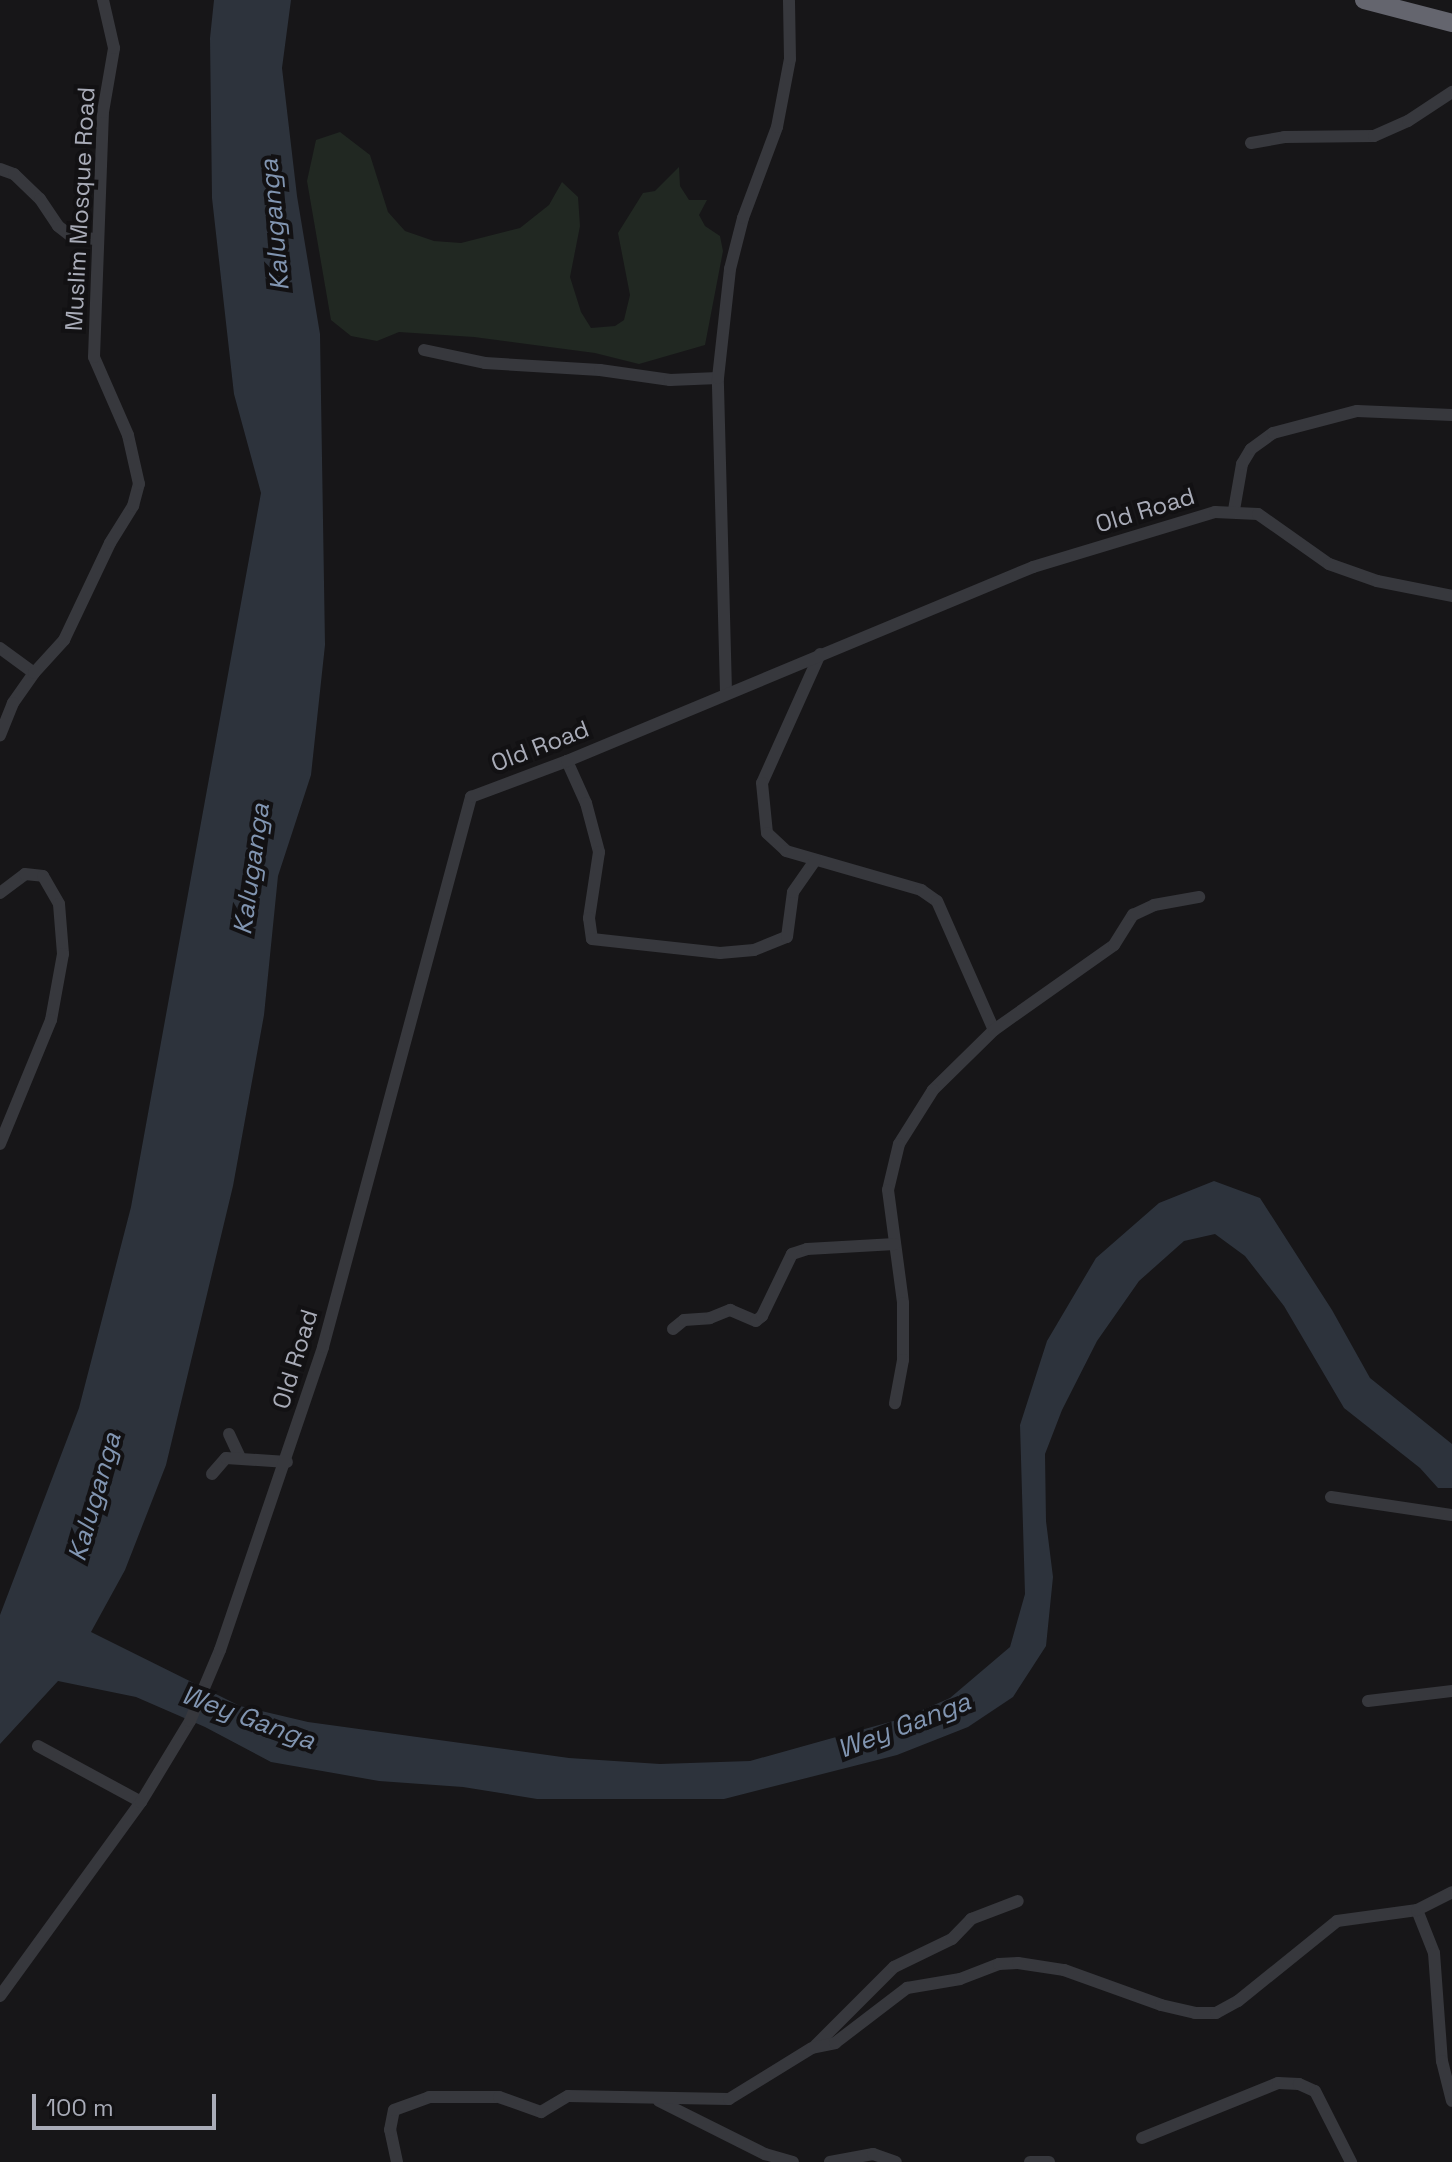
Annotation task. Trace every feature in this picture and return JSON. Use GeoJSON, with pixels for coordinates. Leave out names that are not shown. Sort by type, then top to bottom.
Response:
{"type":"FeatureCollection","features":[{"type":"Feature","properties":{"kind":"highway"},"geometry":{"type":"LineString","coordinates":[[1364,0],[1452,23]]}},
{"type":"Feature","properties":{"kind":"street","name":"Muslim Mosque Road"},"geometry":{"type":"LineString","coordinates":[[0,735],[13,703],[34,673],[64,640],[110,543],[133,506],[139,484],[128,435],[94,357],[103,112],[114,48],[103,0]]}},
{"type":"Feature","properties":{"kind":"street"},"geometry":{"type":"LineString","coordinates":[[726,692],[718,378],[730,269],[743,218],[777,127],[790,59],[789,0]]}},
{"type":"Feature","properties":{"kind":"street"},"geometry":{"type":"LineString","coordinates":[[1251,143],[1284,137],[1374,136],[1408,121],[1452,92]]}},
{"type":"Feature","properties":{"kind":"street"},"geometry":{"type":"LineString","coordinates":[[0,169],[14,174],[40,199],[65,231],[87,240],[96,239]]}},
{"type":"Feature","properties":{"kind":"street"},"geometry":{"type":"LineString","coordinates":[[424,350],[485,363],[600,370],[670,380],[718,378]]}},
{"type":"Feature","properties":{"kind":"street"},"geometry":{"type":"LineString","coordinates":[[1452,415],[1357,411],[1273,433],[1251,449],[1242,464],[1234,510],[1258,514],[1329,564],[1377,581],[1452,596]]}},
{"type":"Feature","properties":{"kind":"street","name":"Old Road"},"geometry":{"type":"LineString","coordinates":[[0,1996],[141,1802],[190,1721],[220,1650],[287,1462],[331,1321],[471,797],[567,761],[726,692],[1033,567],[1215,512],[1234,510]]}},
{"type":"Feature","properties":{"kind":"street"},"geometry":{"type":"LineString","coordinates":[[0,648],[34,673]]}},
{"type":"Feature","properties":{"kind":"street"},"geometry":{"type":"LineString","coordinates":[[820,654],[762,783],[767,833],[786,851],[921,890],[937,901],[994,1030]]}},
{"type":"Feature","properties":{"kind":"street"},"geometry":{"type":"LineString","coordinates":[[567,761],[586,803],[599,852],[589,918],[592,939],[720,953],[754,950],[787,937],[793,892],[815,860]]}},
{"type":"Feature","properties":{"kind":"street"},"geometry":{"type":"LineString","coordinates":[[0,893],[25,874],[43,876],[59,904],[63,954],[51,1020],[0,1144]]}},
{"type":"Feature","properties":{"kind":"street"},"geometry":{"type":"LineString","coordinates":[[895,1403],[903,1360],[903,1303],[888,1190],[899,1144],[933,1090],[994,1030],[1114,945],[1133,915],[1154,905],[1199,897]]}},
{"type":"Feature","properties":{"kind":"street"},"geometry":{"type":"LineString","coordinates":[[673,1329],[684,1320],[710,1318],[730,1310],[756,1321],[762,1316],[792,1254],[807,1249],[895,1244]]}},
{"type":"Feature","properties":{"kind":"street"},"geometry":{"type":"LineString","coordinates":[[229,1434],[240,1458]]}},
{"type":"Feature","properties":{"kind":"street"},"geometry":{"type":"LineString","coordinates":[[212,1474],[226,1458],[287,1462]]}},
{"type":"Feature","properties":{"kind":"street"},"geometry":{"type":"LineString","coordinates":[[1331,1497],[1452,1515]]}},
{"type":"Feature","properties":{"kind":"street"},"geometry":{"type":"LineString","coordinates":[[1368,1701],[1452,1691]]}},
{"type":"Feature","properties":{"kind":"street"},"geometry":{"type":"LineString","coordinates":[[38,1746],[141,1802]]}},
{"type":"Feature","properties":{"kind":"street"},"geometry":{"type":"LineString","coordinates":[[812,2048],[835,2043],[854,2031],[907,1988],[960,1979],[999,1964],[1018,1963],[1064,1970],[1161,2005],[1195,2013],[1216,2013],[1238,2001],[1337,1921],[1417,1910],[1452,1892]]}},
{"type":"Feature","properties":{"kind":"street"},"geometry":{"type":"LineString","coordinates":[[397,2162],[390,2130],[394,2110],[429,2097],[499,2097],[541,2112],[568,2096],[729,2099],[812,2048],[894,1967],[952,1939],[971,1919],[1018,1901]]}},
{"type":"Feature","properties":{"kind":"street"},"geometry":{"type":"LineString","coordinates":[[1417,1910],[1434,1953],[1442,2061],[1452,2101]]}},
{"type":"Feature","properties":{"kind":"street"},"geometry":{"type":"LineString","coordinates":[[1142,2138],[1278,2083],[1299,2084],[1315,2091],[1351,2162]]}},
{"type":"Feature","properties":{"kind":"street"},"geometry":{"type":"LineString","coordinates":[[656,2099],[764,2158],[793,2162]]}},
{"type":"Feature","properties":{"kind":"street"},"geometry":{"type":"LineString","coordinates":[[830,2162],[873,2154],[896,2162]]}},
{"type":"Feature","properties":{"kind":"street"},"geometry":{"type":"LineString","coordinates":[[1030,2162],[1049,2162]]}},
{"type":"Feature","properties":{"kind":"shaded area"},"geometry":{"type":"Polygon","coordinates":[[[340,132],[370,155],[388,212],[405,231],[434,241],[461,243],[520,228],[549,205],[562,182],[578,197],[580,226],[570,277],[581,312],[591,328],[615,326],[624,320],[630,295],[618,233],[643,193],[655,191],[679,167],[680,186],[689,200],[707,200],[699,215],[705,226],[720,236],[723,251],[705,345],[639,364],[595,353],[474,337],[399,332],[377,341],[351,336],[331,320],[307,181],[316,140],[340,132]]]}},
{"type":"Feature","properties":{"kind":"water"},"geometry":{"type":"Polygon","coordinates":[[[214,0],[291,0],[282,68],[297,196],[320,334],[325,645],[311,775],[278,876],[264,1015],[233,1186],[166,1465],[125,1570],[91,1632],[240,1706],[308,1722],[569,1758],[660,1764],[750,1761],[904,1718],[950,1698],[1010,1647],[1025,1594],[1020,1425],[1047,1341],[1096,1258],[1159,1203],[1214,1181],[1260,1198],[1332,1310],[1370,1378],[1452,1444],[1452,1488],[1438,1488],[1420,1468],[1344,1408],[1284,1306],[1245,1256],[1215,1234],[1184,1241],[1139,1281],[1097,1341],[1062,1410],[1045,1454],[1046,1521],[1053,1577],[1046,1646],[1013,1697],[968,1727],[897,1755],[724,1799],[537,1799],[463,1787],[379,1781],[271,1762],[205,1727],[136,1697],[58,1681],[0,1744],[0,1615],[79,1408],[131,1207],[261,493],[234,394],[212,198],[210,38],[214,0]]]}},
{"type":"Feature","properties":{"kind":"water label","name":"Kaluganga"},"geometry":{"type":"Point","coordinates":[275,225]}},
{"type":"Feature","properties":{"kind":"water label","name":"Kaluganga"},"geometry":{"type":"Point","coordinates":[252,869]}},
{"type":"Feature","properties":{"kind":"water label","name":"Kaluganga"},"geometry":{"type":"Point","coordinates":[95,1497]}},
{"type":"Feature","properties":{"kind":"water label","name":"Wey Ganga"},"geometry":{"type":"Point","coordinates":[248,1718]}},
{"type":"Feature","properties":{"kind":"water label","name":"Wey Ganga"},"geometry":{"type":"Point","coordinates":[904,1726]}}]}
